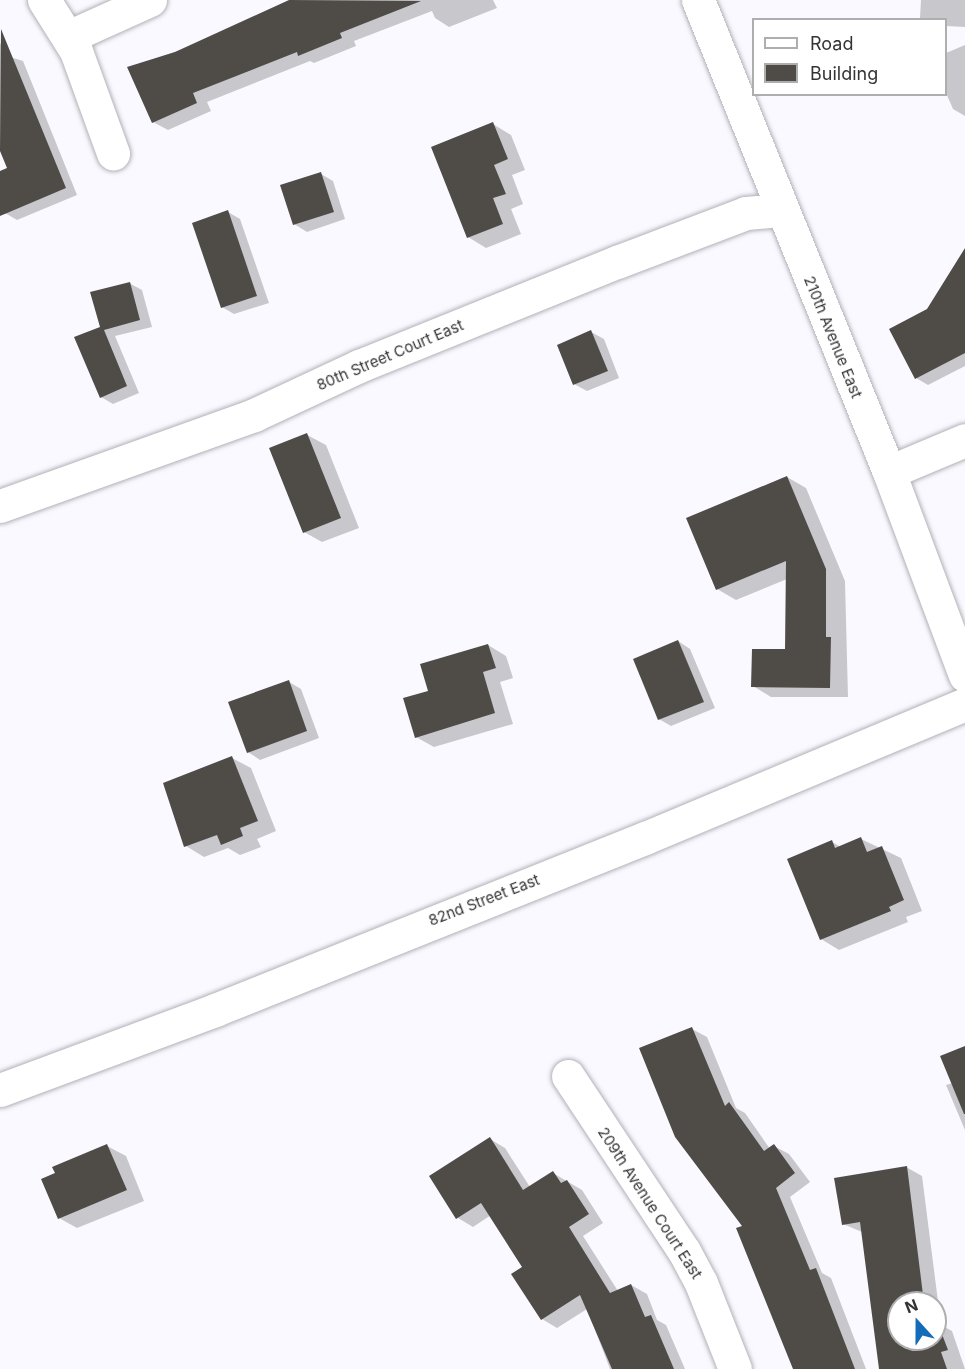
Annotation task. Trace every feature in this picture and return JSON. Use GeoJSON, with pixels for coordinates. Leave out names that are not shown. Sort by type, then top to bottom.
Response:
{"type":"FeatureCollection","features":[{"type":"Feature","properties":{"kind":"street"},"geometry":{"type":"LineString","coordinates":[[44,0],[68,37],[113,153]]}},
{"type":"Feature","properties":{"kind":"street"},"geometry":{"type":"LineString","coordinates":[[68,37],[150,0]]}},
{"type":"Feature","properties":{"kind":"street","name":"210th Avenue East"},"geometry":{"type":"LineString","coordinates":[[698,0],[781,210],[889,472],[965,675]]}},
{"type":"Feature","properties":{"kind":"street","name":"80th Street Court East"},"geometry":{"type":"LineString","coordinates":[[0,506],[254,415],[359,366],[617,262],[746,213],[781,210]]}},
{"type":"Feature","properties":{"kind":"street"},"geometry":{"type":"LineString","coordinates":[[889,472],[965,441]]}},
{"type":"Feature","properties":{"kind":"street","name":"82nd Street East"},"geometry":{"type":"LineString","coordinates":[[0,1090],[215,1010],[645,838],[965,704]]}},
{"type":"Feature","properties":{"kind":"street","name":"209th Avenue Court East"},"geometry":{"type":"LineString","coordinates":[[568,1076],[684,1251],[701,1283],[735,1369]]}},
{"type":"Feature","properties":{"kind":"building"},"geometry":{"type":"Polygon","coordinates":[[[289,0],[421,1],[340,33],[342,38],[298,56],[297,52],[193,93],[197,103],[152,123],[127,67],[175,52],[289,0]]]}},
{"type":"Feature","properties":{"kind":"building"},"geometry":{"type":"Polygon","coordinates":[[[1,29],[66,188],[0,216],[0,171],[7,168],[0,151],[1,29]]]}},
{"type":"Feature","properties":{"kind":"building"},"geometry":{"type":"Polygon","coordinates":[[[493,122],[508,159],[494,165],[506,194],[493,198],[503,224],[467,238],[431,147],[493,122]]]}},
{"type":"Feature","properties":{"kind":"building"},"geometry":{"type":"Polygon","coordinates":[[[321,172],[334,212],[293,225],[280,185],[321,172]]]}},
{"type":"Feature","properties":{"kind":"building"},"geometry":{"type":"Polygon","coordinates":[[[228,210],[257,296],[221,308],[192,223],[228,210]]]}},
{"type":"Feature","properties":{"kind":"building"},"geometry":{"type":"Polygon","coordinates":[[[965,248],[965,353],[915,379],[889,329],[927,309],[965,248]]]}},
{"type":"Feature","properties":{"kind":"building"},"geometry":{"type":"Polygon","coordinates":[[[130,282],[140,320],[104,330],[127,386],[100,398],[74,337],[100,327],[90,292],[130,282]]]}},
{"type":"Feature","properties":{"kind":"building"},"geometry":{"type":"Polygon","coordinates":[[[591,330],[608,371],[573,385],[557,345],[591,330]]]}},
{"type":"Feature","properties":{"kind":"building"},"geometry":{"type":"Polygon","coordinates":[[[307,433],[341,518],[303,533],[269,448],[307,433]]]}},
{"type":"Feature","properties":{"kind":"building"},"geometry":{"type":"Polygon","coordinates":[[[787,476],[826,569],[826,637],[831,637],[830,688],[751,687],[752,649],[785,649],[786,561],[716,590],[686,518],[787,476]]]}},
{"type":"Feature","properties":{"kind":"building"},"geometry":{"type":"Polygon","coordinates":[[[678,640],[704,702],[658,720],[633,659],[678,640]]]}},
{"type":"Feature","properties":{"kind":"building"},"geometry":{"type":"Polygon","coordinates":[[[488,644],[496,668],[483,672],[495,713],[415,738],[403,698],[428,691],[420,664],[488,644]]]}},
{"type":"Feature","properties":{"kind":"building"},"geometry":{"type":"Polygon","coordinates":[[[289,680],[307,731],[247,753],[228,702],[289,680]]]}},
{"type":"Feature","properties":{"kind":"building"},"geometry":{"type":"Polygon","coordinates":[[[232,756],[258,821],[240,828],[243,836],[221,845],[217,835],[184,847],[163,783],[232,756]]]}},
{"type":"Feature","properties":{"kind":"building"},"geometry":{"type":"Polygon","coordinates":[[[861,837],[867,852],[882,846],[904,900],[889,907],[891,911],[820,940],[787,859],[832,840],[835,848],[861,837]]]}},
{"type":"Feature","properties":{"kind":"building"},"geometry":{"type":"Polygon","coordinates":[[[692,1027],[725,1106],[729,1102],[764,1151],[774,1144],[795,1173],[776,1188],[810,1270],[816,1268],[855,1369],[793,1369],[736,1228],[742,1226],[675,1137],[639,1048],[692,1027]]]}},
{"type":"Feature","properties":{"kind":"building"},"geometry":{"type":"Polygon","coordinates":[[[965,1046],[965,1114],[964,1114],[940,1056],[965,1046]]]}},
{"type":"Feature","properties":{"kind":"building"},"geometry":{"type":"Polygon","coordinates":[[[490,1137],[523,1190],[553,1171],[561,1183],[567,1180],[589,1214],[569,1227],[610,1293],[631,1284],[645,1317],[651,1315],[674,1369],[612,1369],[580,1295],[541,1320],[511,1274],[522,1267],[481,1203],[456,1219],[429,1176],[490,1137]]]}},
{"type":"Feature","properties":{"kind":"building"},"geometry":{"type":"Polygon","coordinates":[[[107,1144],[127,1190],[58,1219],[41,1179],[55,1173],[52,1167],[107,1144]]]}},
{"type":"Feature","properties":{"kind":"building"},"geometry":{"type":"Polygon","coordinates":[[[907,1166],[923,1291],[887,1291],[887,1351],[944,1351],[941,1352],[947,1369],[879,1369],[860,1222],[842,1225],[834,1178],[907,1166]]]}}]}
